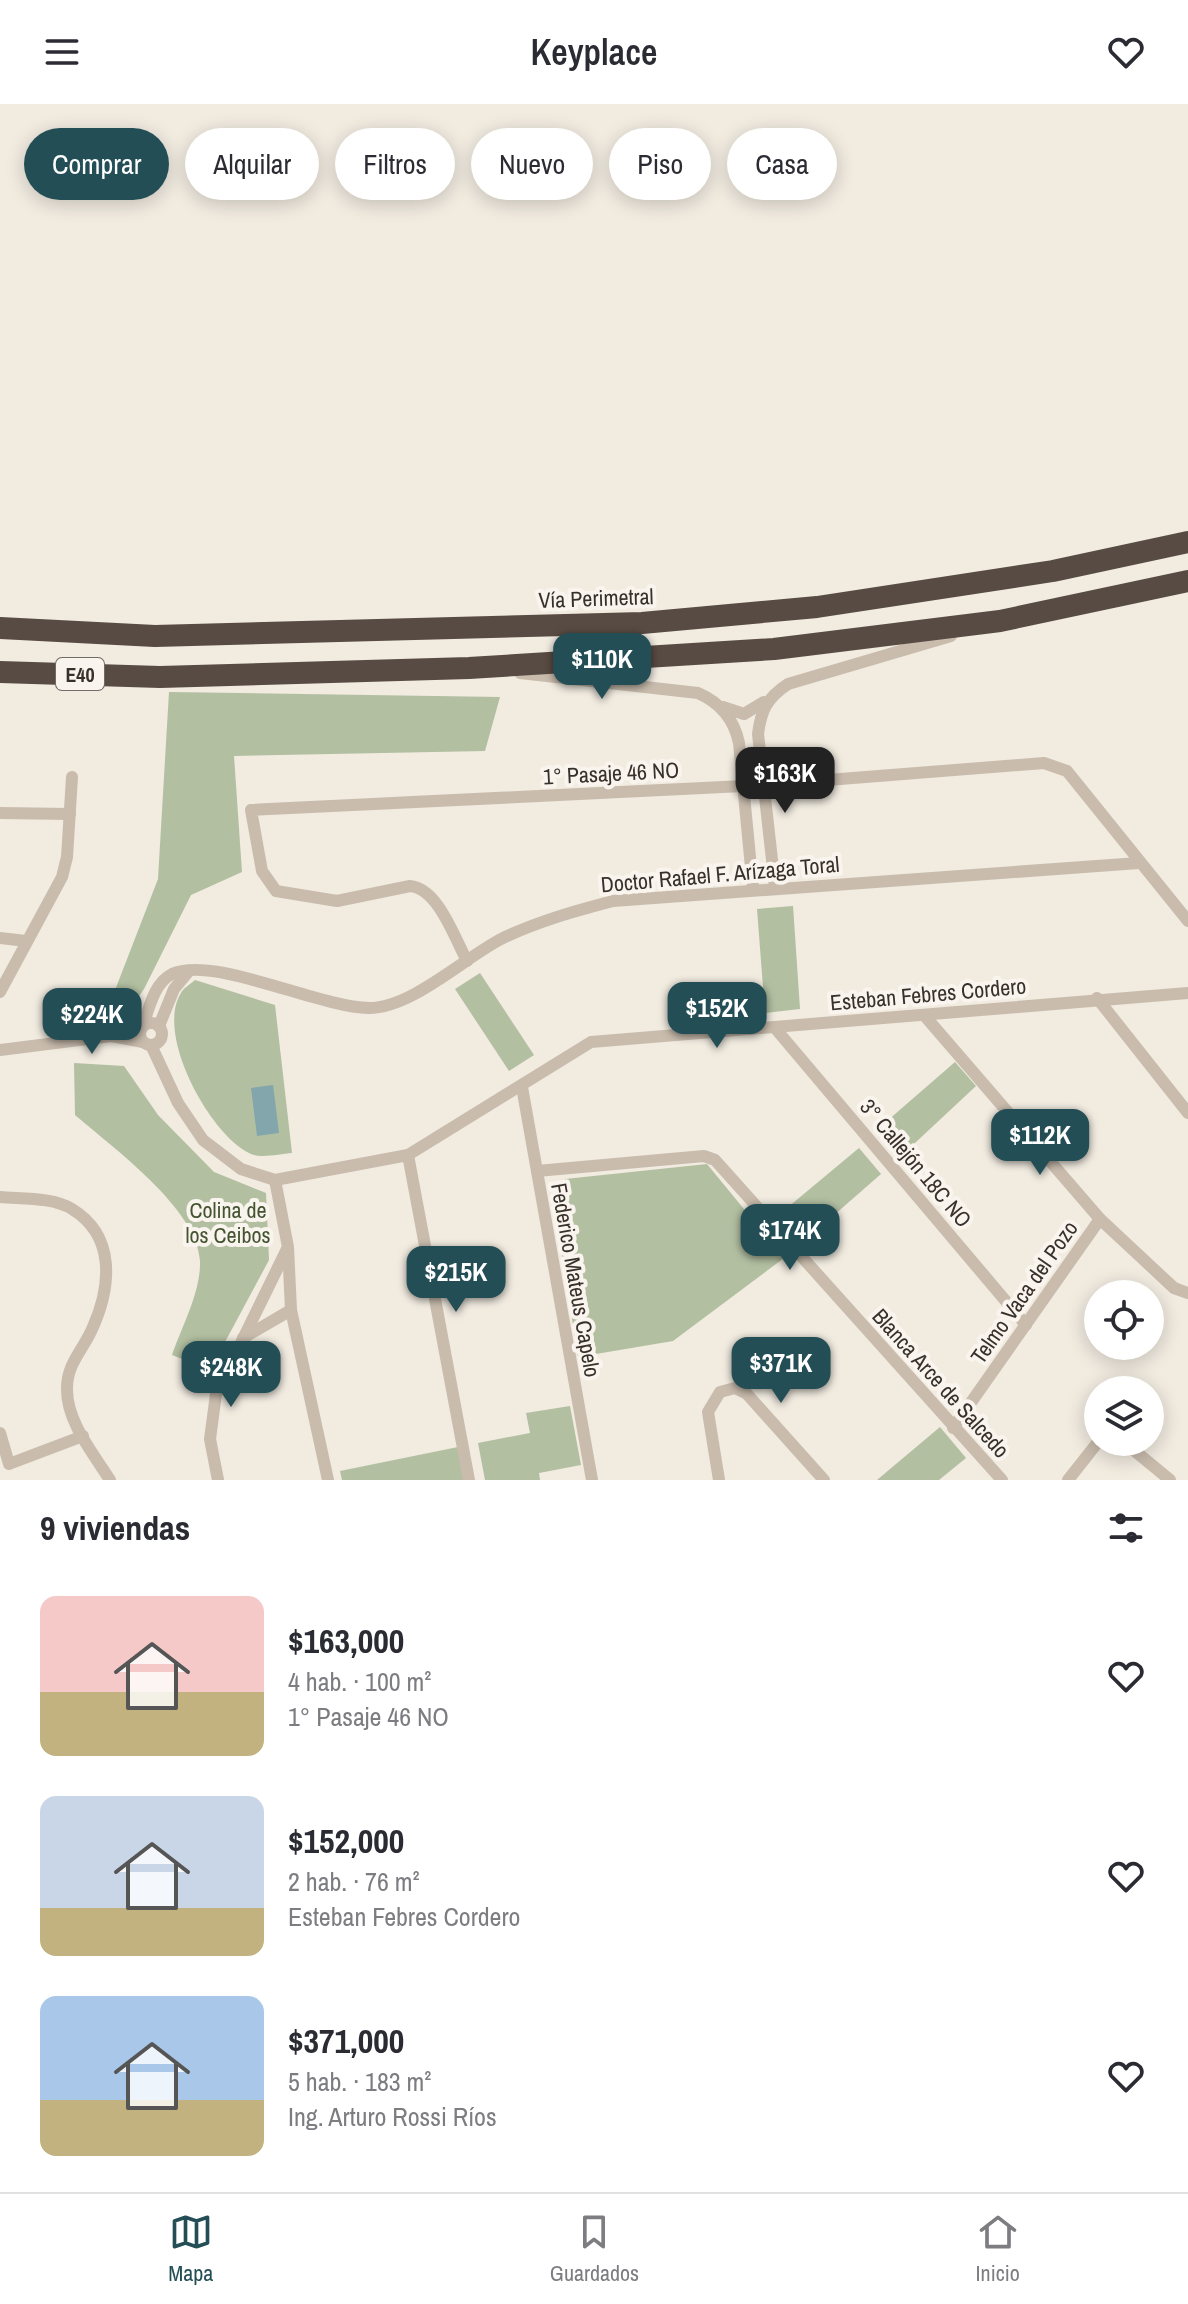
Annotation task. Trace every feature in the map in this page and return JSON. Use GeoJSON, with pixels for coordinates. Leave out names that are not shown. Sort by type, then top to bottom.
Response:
{"type":"FeatureCollection","features":[{"type":"Feature","properties":{"kind":"highway","name":"Vía Perimetral"},"geometry":{"type":"LineString","coordinates":[[0,628],[155,636],[642,623],[817,607],[1053,571],[1188,542]]}},
{"type":"Feature","properties":{"kind":"highway","name":"E40"},"geometry":{"type":"LineString","coordinates":[[0,672],[160,677],[469,668],[774,649],[1000,621],[1188,581]]}},
{"type":"Feature","properties":{"kind":"street"},"geometry":{"type":"LineString","coordinates":[[469,668],[698,693],[730,712],[744,714],[800,680],[1000,621]]}},
{"type":"Feature","properties":{"kind":"street"},"geometry":{"type":"LineString","coordinates":[[775,694],[761,712],[758,734],[775,887]]}},
{"type":"Feature","properties":{"kind":"street"},"geometry":{"type":"LineString","coordinates":[[717,704],[733,722],[738,737],[753,888]]}},
{"type":"Feature","properties":{"kind":"street","name":"1° Pasaje 46 NO"},"geometry":{"type":"LineString","coordinates":[[467,961],[431,897],[416,887],[337,901],[276,891],[262,871],[251,810],[764,785],[1044,763],[1067,771],[1139,863]]}},
{"type":"Feature","properties":{"kind":"street"},"geometry":{"type":"LineString","coordinates":[[0,992],[62,877],[72,777]]}},
{"type":"Feature","properties":{"kind":"street"},"geometry":{"type":"LineString","coordinates":[[0,813],[70,814]]}},
{"type":"Feature","properties":{"kind":"street"},"geometry":{"type":"LineString","coordinates":[[1139,863],[1188,921]]}},
{"type":"Feature","properties":{"kind":"street","name":"Doctor Rafael F. Arízaga Toral"},"geometry":{"type":"LineString","coordinates":[[189,971],[210,969],[329,1004],[373,1008],[421,991],[467,961],[542,920],[613,901],[753,888],[1139,863]]}},
{"type":"Feature","properties":{"kind":"street"},"geometry":{"type":"LineString","coordinates":[[0,938],[26,941]]}},
{"type":"Feature","properties":{"kind":"street"},"geometry":{"type":"LineString","coordinates":[[0,1050],[111,1036],[161,1038],[159,1026],[174,989],[189,971]]}},
{"type":"Feature","properties":{"kind":"street"},"geometry":{"type":"LineString","coordinates":[[189,971],[173,974],[162,982],[144,1035],[178,1103],[203,1140],[241,1169],[275,1180],[288,1247],[291,1310],[328,1480]]}},
{"type":"Feature","properties":{"kind":"street","name":"Esteban Febres Cordero"},"geometry":{"type":"LineString","coordinates":[[275,1180],[408,1155],[522,1087],[573,1050],[591,1042],[1097,998],[1188,993]]}},
{"type":"Feature","properties":{"kind":"street"},"geometry":{"type":"LineString","coordinates":[[1097,998],[1188,1113]]}},
{"type":"Feature","properties":{"kind":"street"},"geometry":{"type":"LineString","coordinates":[[924,1015],[1100,1219],[1174,1288],[1188,1293]]}},
{"type":"Feature","properties":{"kind":"street"},"geometry":{"type":"LineString","coordinates":[[144,1035],[151,1023],[159,1026]]}},
{"type":"Feature","properties":{"kind":"street","name":"3° Callejón 18C NO"},"geometry":{"type":"LineString","coordinates":[[775,1028],[1026,1325]]}},
{"type":"Feature","properties":{"kind":"street","name":"Federico Mateus Capelo"},"geometry":{"type":"LineString","coordinates":[[522,1087],[592,1480]]}},
{"type":"Feature","properties":{"kind":"street"},"geometry":{"type":"LineString","coordinates":[[408,1155],[469,1480]]}},
{"type":"Feature","properties":{"kind":"street","name":"Blanca Arce de Salcedo"},"geometry":{"type":"LineString","coordinates":[[537,1171],[704,1156],[715,1160],[1002,1480]]}},
{"type":"Feature","properties":{"kind":"street"},"geometry":{"type":"LineString","coordinates":[[0,1197],[71,1208],[94,1229],[108,1260],[107,1293],[92,1331],[73,1360],[66,1386],[68,1409],[110,1480]]}},
{"type":"Feature","properties":{"kind":"street","name":"Telmo Vaca del Pozo"},"geometry":{"type":"LineString","coordinates":[[953,1428],[1100,1219]]}},
{"type":"Feature","properties":{"kind":"street"},"geometry":{"type":"LineString","coordinates":[[218,1480],[210,1421],[224,1374],[288,1247]]}},
{"type":"Feature","properties":{"kind":"street"},"geometry":{"type":"LineString","coordinates":[[243,1338],[291,1310]]}},
{"type":"Feature","properties":{"kind":"street"},"geometry":{"type":"LineString","coordinates":[[719,1480],[708,1412],[720,1392],[735,1388],[747,1394],[824,1480]]}},
{"type":"Feature","properties":{"kind":"street"},"geometry":{"type":"LineString","coordinates":[[0,1433],[9,1464],[83,1436]]}},
{"type":"Feature","properties":{"kind":"street"},"geometry":{"type":"LineString","coordinates":[[1068,1480],[1087,1456]]}},
{"type":"Feature","properties":{"kind":"street"},"geometry":{"type":"LineString","coordinates":[[1141,1456],[1170,1480]]}},
{"type":"Feature","properties":{"kind":"green space"},"geometry":{"type":"Polygon","coordinates":[[[169,692],[500,697],[485,751],[234,756],[242,872],[191,895],[144,989],[119,1025],[74,1036],[73,1028],[112,998],[158,879],[169,692]]]}},
{"type":"Feature","properties":{"kind":"green space"},"geometry":{"type":"Polygon","coordinates":[[[793,906],[800,1009],[765,1013],[757,909],[793,906]]]}},
{"type":"Feature","properties":{"kind":"green space"},"geometry":{"type":"Polygon","coordinates":[[[480,973],[534,1055],[509,1071],[455,989],[480,973]]]}},
{"type":"Feature","properties":{"kind":"green space"},"geometry":{"type":"Polygon","coordinates":[[[195,980],[275,1005],[292,1153],[264,1156],[249,1153],[218,1125],[190,1081],[175,1032],[175,1011],[181,993],[195,980]]]}},
{"type":"Feature","properties":{"kind":"green space"},"geometry":{"type":"Polygon","coordinates":[[[955,1062],[976,1086],[901,1156],[879,1128],[955,1062]]]}},
{"type":"Feature","properties":{"kind":"green space","name":"Colina de los Ceibos"},"geometry":{"type":"Polygon","coordinates":[[[74,1063],[124,1066],[158,1115],[214,1172],[266,1193],[269,1260],[210,1370],[172,1355],[197,1285],[200,1261],[196,1241],[185,1221],[151,1180],[75,1115],[74,1063]]]}},
{"type":"Feature","properties":{"kind":"green space"},"geometry":{"type":"Polygon","coordinates":[[[859,1148],[881,1174],[810,1236],[787,1208],[859,1148]]]}},
{"type":"Feature","properties":{"kind":"green space"},"geometry":{"type":"Polygon","coordinates":[[[707,1164],[784,1258],[673,1341],[578,1357],[554,1204],[565,1179],[707,1164]]]}},
{"type":"Feature","properties":{"kind":"green space"},"geometry":{"type":"Polygon","coordinates":[[[570,1406],[581,1465],[539,1473],[540,1480],[485,1480],[478,1443],[530,1433],[526,1413],[570,1406]]]}},
{"type":"Feature","properties":{"kind":"green space"},"geometry":{"type":"Polygon","coordinates":[[[940,1427],[966,1458],[939,1480],[877,1480],[940,1427]]]}},
{"type":"Feature","properties":{"kind":"green space"},"geometry":{"type":"Polygon","coordinates":[[[458,1447],[465,1480],[342,1480],[340,1471],[458,1447]]]}},
{"type":"Feature","properties":{"kind":"water"},"geometry":{"type":"Polygon","coordinates":[[[273,1085],[279,1133],[257,1136],[251,1088],[273,1085]]]}}]}
